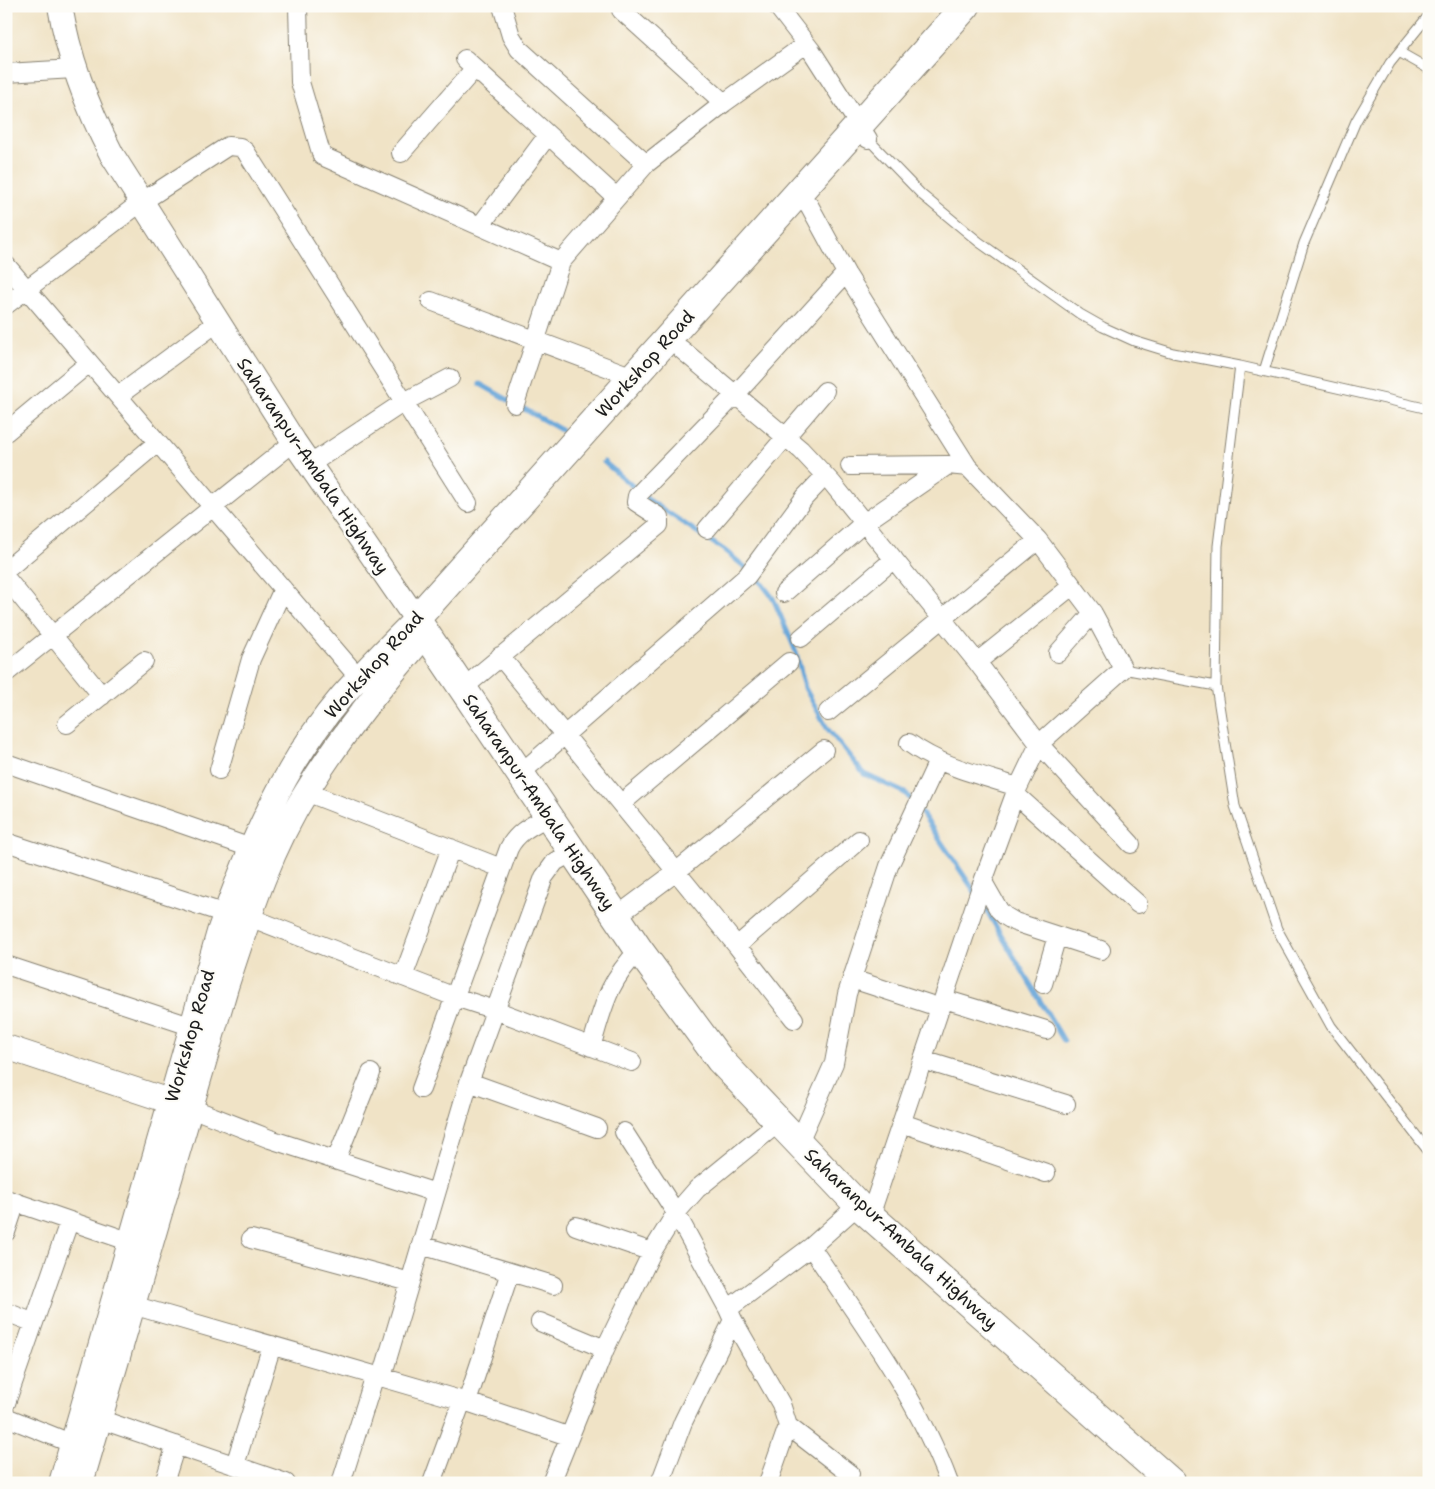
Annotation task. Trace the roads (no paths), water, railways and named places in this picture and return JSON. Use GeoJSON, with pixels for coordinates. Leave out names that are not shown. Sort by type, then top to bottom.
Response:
{"type":"FeatureCollection","features":[{"type":"Feature","properties":{"kind":"main road","name":"Saharanpur-Ambala Highway"},"geometry":{"type":"LineString","coordinates":[[60,6],[74,69],[92,116],[140,203],[309,465],[521,773],[638,950],[720,1060],[798,1144],[864,1210],[1172,1483]]}},
{"type":"Feature","properties":{"kind":"main road","name":"Workshop Road"},"geometry":{"type":"LineString","coordinates":[[62,1483],[73,1444],[124,1302],[181,1105],[193,1027],[239,874],[271,806],[304,747],[359,678],[421,626],[680,348],[809,205],[864,132],[966,6]]}},
{"type":"Feature","properties":{"kind":"main road","name":"Workshop Road"},"geometry":{"type":"LineString","coordinates":[[81,1483],[99,1419],[124,1302],[131,1242],[249,917],[269,866],[306,792],[421,626],[633,377],[864,132],[986,6]]}},
{"type":"Feature","properties":{"kind":"main road"},"geometry":{"type":"LineString","coordinates":[[6,1047],[181,1105]]}},
{"type":"Feature","properties":{"kind":"street"},"geometry":{"type":"LineString","coordinates":[[298,6],[300,82],[322,156],[561,262]]}},
{"type":"Feature","properties":{"kind":"street"},"geometry":{"type":"LineString","coordinates":[[502,6],[511,36],[519,49],[646,164]]}},
{"type":"Feature","properties":{"kind":"street"},"geometry":{"type":"LineString","coordinates":[[777,6],[806,44],[864,132]]}},
{"type":"Feature","properties":{"kind":"street"},"geometry":{"type":"LineString","coordinates":[[621,10],[724,103]]}},
{"type":"Feature","properties":{"kind":"street"},"geometry":{"type":"LineString","coordinates":[[515,404],[561,262],[646,164],[724,103],[806,44]]}},
{"type":"Feature","properties":{"kind":"street"},"geometry":{"type":"LineString","coordinates":[[401,153],[470,63],[616,197]]}},
{"type":"Feature","properties":{"kind":"street"},"geometry":{"type":"LineString","coordinates":[[6,73],[74,69]]}},
{"type":"Feature","properties":{"kind":"street"},"geometry":{"type":"LineString","coordinates":[[480,226],[548,135]]}},
{"type":"Feature","properties":{"kind":"street"},"geometry":{"type":"LineString","coordinates":[[6,304],[140,203],[228,146],[240,147],[246,152],[468,502]]}},
{"type":"Feature","properties":{"kind":"street"},"geometry":{"type":"LineString","coordinates":[[660,1483],[682,1422],[730,1315],[811,1247],[864,1210],[902,1123],[982,884],[1017,790],[1039,744],[1123,669],[1093,613],[1038,540],[968,467],[846,273],[809,205]]}},
{"type":"Feature","properties":{"kind":"street"},"geometry":{"type":"LineString","coordinates":[[6,265],[359,678]]}},
{"type":"Feature","properties":{"kind":"street"},"geometry":{"type":"LineString","coordinates":[[462,689],[659,525],[659,517],[636,502],[641,492],[735,395],[846,273]]}},
{"type":"Feature","properties":{"kind":"street"},"geometry":{"type":"LineString","coordinates":[[431,302],[633,377]]}},
{"type":"Feature","properties":{"kind":"street"},"geometry":{"type":"LineString","coordinates":[[118,396],[218,322]]}},
{"type":"Feature","properties":{"kind":"street"},"geometry":{"type":"LineString","coordinates":[[680,348],[786,437],[825,476],[977,662],[1039,744],[1131,844]]}},
{"type":"Feature","properties":{"kind":"street"},"geometry":{"type":"LineString","coordinates":[[6,432],[89,363]]}},
{"type":"Feature","properties":{"kind":"street"},"geometry":{"type":"LineString","coordinates":[[309,465],[404,402],[450,378]]}},
{"type":"Feature","properties":{"kind":"street"},"geometry":{"type":"LineString","coordinates":[[707,530],[826,391]]}},
{"type":"Feature","properties":{"kind":"street"},"geometry":{"type":"LineString","coordinates":[[6,674],[212,506],[294,442]]}},
{"type":"Feature","properties":{"kind":"street"},"geometry":{"type":"LineString","coordinates":[[6,570],[157,443]]}},
{"type":"Feature","properties":{"kind":"street"},"geometry":{"type":"LineString","coordinates":[[850,466],[948,465],[968,467]]}},
{"type":"Feature","properties":{"kind":"street"},"geometry":{"type":"LineString","coordinates":[[784,593],[864,522],[948,465]]}},
{"type":"Feature","properties":{"kind":"street"},"geometry":{"type":"LineString","coordinates":[[521,773],[751,572],[805,497],[825,476]]}},
{"type":"Feature","properties":{"kind":"street"},"geometry":{"type":"LineString","coordinates":[[828,712],[941,617],[1038,540]]}},
{"type":"Feature","properties":{"kind":"street"},"geometry":{"type":"LineString","coordinates":[[800,638],[894,559]]}},
{"type":"Feature","properties":{"kind":"street"},"geometry":{"type":"LineString","coordinates":[[6,578],[102,696]]}},
{"type":"Feature","properties":{"kind":"street"},"geometry":{"type":"LineString","coordinates":[[977,662],[1072,586]]}},
{"type":"Feature","properties":{"kind":"street"},"geometry":{"type":"LineString","coordinates":[[219,770],[251,659],[283,589]]}},
{"type":"Feature","properties":{"kind":"street"},"geometry":{"type":"LineString","coordinates":[[1058,653],[1093,613]]}},
{"type":"Feature","properties":{"kind":"street"},"geometry":{"type":"LineString","coordinates":[[500,656],[622,803],[794,1019]]}},
{"type":"Feature","properties":{"kind":"street"},"geometry":{"type":"LineString","coordinates":[[67,724],[144,661]]}},
{"type":"Feature","properties":{"kind":"street"},"geometry":{"type":"LineString","coordinates":[[622,803],[789,662]]}},
{"type":"Feature","properties":{"kind":"street"},"geometry":{"type":"LineString","coordinates":[[909,743],[938,761],[1017,790],[1138,904]]}},
{"type":"Feature","properties":{"kind":"street"},"geometry":{"type":"LineString","coordinates":[[617,916],[676,872],[824,750]]}},
{"type":"Feature","properties":{"kind":"street"},"geometry":{"type":"LineString","coordinates":[[798,1144],[834,1062],[844,1005],[889,866],[938,761]]}},
{"type":"Feature","properties":{"kind":"street"},"geometry":{"type":"LineString","coordinates":[[6,763],[252,848]]}},
{"type":"Feature","properties":{"kind":"street"},"geometry":{"type":"LineString","coordinates":[[306,792],[501,868]]}},
{"type":"Feature","properties":{"kind":"street"},"geometry":{"type":"LineString","coordinates":[[421,1089],[501,868],[514,838],[548,816]]}},
{"type":"Feature","properties":{"kind":"street"},"geometry":{"type":"LineString","coordinates":[[737,946],[859,840]]}},
{"type":"Feature","properties":{"kind":"street"},"geometry":{"type":"LineString","coordinates":[[6,842],[226,914],[249,917],[454,997],[495,1010],[632,1062]]}},
{"type":"Feature","properties":{"kind":"street"},"geometry":{"type":"LineString","coordinates":[[403,977],[450,848]]}},
{"type":"Feature","properties":{"kind":"street"},"geometry":{"type":"LineString","coordinates":[[341,1483],[410,1282],[469,1082],[495,1010],[544,877],[555,862],[573,852]]}},
{"type":"Feature","properties":{"kind":"street"},"geometry":{"type":"LineString","coordinates":[[982,884],[1004,916],[1015,922],[1101,950]]}},
{"type":"Feature","properties":{"kind":"street"},"geometry":{"type":"LineString","coordinates":[[1042,984],[1058,936]]}},
{"type":"Feature","properties":{"kind":"street"},"geometry":{"type":"LineString","coordinates":[[591,1047],[611,984],[623,966],[638,950]]}},
{"type":"Feature","properties":{"kind":"street"},"geometry":{"type":"LineString","coordinates":[[6,965],[193,1027]]}},
{"type":"Feature","properties":{"kind":"street"},"geometry":{"type":"LineString","coordinates":[[852,979],[1046,1030]]}},
{"type":"Feature","properties":{"kind":"street"},"geometry":{"type":"LineString","coordinates":[[923,1060],[1066,1104]]}},
{"type":"Feature","properties":{"kind":"street"},"geometry":{"type":"LineString","coordinates":[[336,1160],[371,1073]]}},
{"type":"Feature","properties":{"kind":"street"},"geometry":{"type":"LineString","coordinates":[[469,1082],[598,1128]]}},
{"type":"Feature","properties":{"kind":"street"},"geometry":{"type":"LineString","coordinates":[[181,1105],[270,1139],[436,1193]]}},
{"type":"Feature","properties":{"kind":"street"},"geometry":{"type":"LineString","coordinates":[[551,1483],[604,1349],[652,1252],[676,1213],[697,1190],[778,1123]]}},
{"type":"Feature","properties":{"kind":"street"},"geometry":{"type":"LineString","coordinates":[[902,1123],[1046,1173]]}},
{"type":"Feature","properties":{"kind":"street"},"geometry":{"type":"LineString","coordinates":[[624,1132],[676,1213],[730,1315],[781,1404],[788,1426],[850,1474]]}},
{"type":"Feature","properties":{"kind":"street"},"geometry":{"type":"LineString","coordinates":[[6,1232],[11,1200],[69,1222],[131,1242]]}},
{"type":"Feature","properties":{"kind":"street"},"geometry":{"type":"LineString","coordinates":[[6,1403],[32,1322],[69,1222]]}},
{"type":"Feature","properties":{"kind":"street"},"geometry":{"type":"LineString","coordinates":[[576,1226],[652,1252]]}},
{"type":"Feature","properties":{"kind":"street"},"geometry":{"type":"LineString","coordinates":[[251,1239],[410,1282]]}},
{"type":"Feature","properties":{"kind":"street"},"geometry":{"type":"LineString","coordinates":[[421,1245],[553,1285]]}},
{"type":"Feature","properties":{"kind":"street"},"geometry":{"type":"LineString","coordinates":[[811,1247],[910,1397],[930,1436],[949,1483]]}},
{"type":"Feature","properties":{"kind":"street"},"geometry":{"type":"LineString","coordinates":[[432,1483],[465,1401],[510,1272]]}},
{"type":"Feature","properties":{"kind":"street"},"geometry":{"type":"LineString","coordinates":[[124,1302],[465,1401],[568,1436]]}},
{"type":"Feature","properties":{"kind":"street"},"geometry":{"type":"LineString","coordinates":[[6,1312],[32,1322]]}},
{"type":"Feature","properties":{"kind":"street"},"geometry":{"type":"LineString","coordinates":[[540,1322],[604,1349]]}},
{"type":"Feature","properties":{"kind":"street"},"geometry":{"type":"LineString","coordinates":[[243,1473],[272,1345]]}},
{"type":"Feature","properties":{"kind":"street"},"geometry":{"type":"LineString","coordinates":[[6,1416],[73,1444]]}},
{"type":"Feature","properties":{"kind":"street"},"geometry":{"type":"LineString","coordinates":[[99,1419],[176,1445],[243,1473],[286,1483]]}},
{"type":"Feature","properties":{"kind":"street"},"geometry":{"type":"LineString","coordinates":[[768,1483],[788,1426]]}},
{"type":"Feature","properties":{"kind":"street"},"geometry":{"type":"LineString","coordinates":[[164,1483],[176,1445]]}},
{"type":"Feature","properties":{"kind":"lane"},"geometry":{"type":"LineString","coordinates":[[1264,371],[1304,244],[1352,130],[1390,63],[1429,15]]}},
{"type":"Feature","properties":{"kind":"lane"},"geometry":{"type":"LineString","coordinates":[[1399,52],[1429,69]]}},
{"type":"Feature","properties":{"kind":"lane"},"geometry":{"type":"LineString","coordinates":[[864,132],[922,195],[979,242],[1080,314],[1134,342],[1173,353],[1264,371],[1429,409]]}},
{"type":"Feature","properties":{"kind":"lane"},"geometry":{"type":"LineString","coordinates":[[1240,366],[1218,546],[1216,686],[1235,806],[1277,928],[1331,1026],[1429,1152]]}},
{"type":"Feature","properties":{"kind":"lane"},"geometry":{"type":"LineString","coordinates":[[1123,669],[1216,686]]}},
{"type":"Feature","properties":{"kind":"waterway"},"geometry":{"type":"LineString","coordinates":[[480,384],[563,431]]}},
{"type":"Feature","properties":{"kind":"waterway"},"geometry":{"type":"LineString","coordinates":[[604,462],[649,500],[724,550],[756,576],[773,598],[796,652],[805,688],[827,728],[864,774],[905,793],[914,803]]}},
{"type":"Feature","properties":{"kind":"waterway"},"geometry":{"type":"LineString","coordinates":[[919,809],[975,892]]}},
{"type":"Feature","properties":{"kind":"waterway"},"geometry":{"type":"LineString","coordinates":[[981,901],[1064,1041]]}}]}
